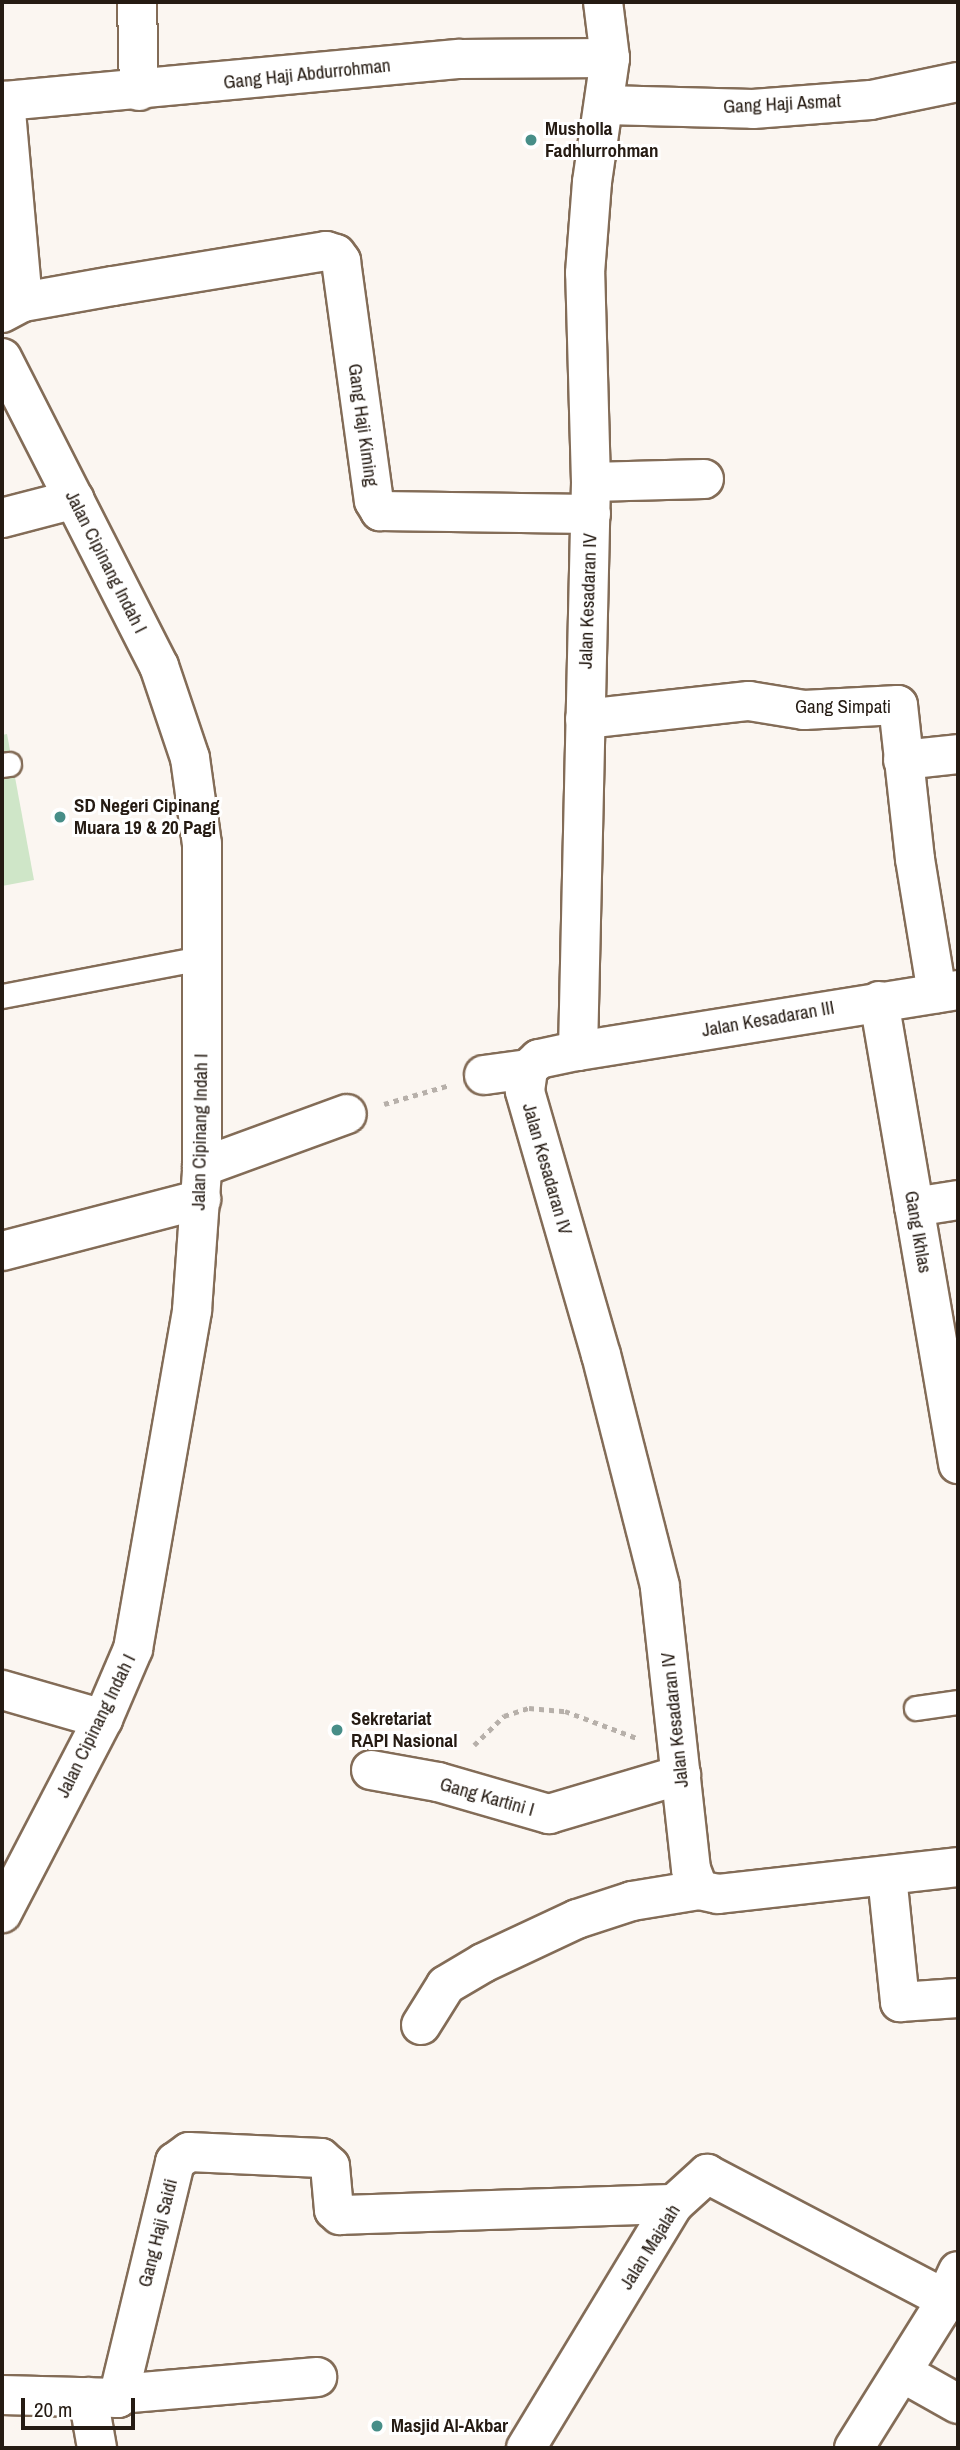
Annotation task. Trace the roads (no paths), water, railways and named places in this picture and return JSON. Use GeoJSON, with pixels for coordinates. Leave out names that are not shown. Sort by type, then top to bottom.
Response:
{"type":"FeatureCollection","features":[{"type":"Feature","properties":{"kind":"street"},"geometry":{"type":"LineString","coordinates":[[137,2],[139,91]]}},
{"type":"Feature","properties":{"kind":"street","name":"Jalan Kesadaran IV"},"geometry":{"type":"LineString","coordinates":[[578,1051],[591,498],[585,273],[592,182],[610,58],[603,2]]}},
{"type":"Feature","properties":{"kind":"street","name":"Gang Haji Abdurrohman"},"geometry":{"type":"LineString","coordinates":[[12,308],[5,101],[139,91],[446,60],[610,58]]}},
{"type":"Feature","properties":{"kind":"street","name":"Gang Haji Asmat"},"geometry":{"type":"LineString","coordinates":[[605,105],[753,108],[871,100],[958,82]]}},
{"type":"Feature","properties":{"kind":"street","name":"Gang Haji Kiming"},"geometry":{"type":"LineString","coordinates":[[12,308],[326,251],[336,254],[341,261],[374,501],[380,511],[591,498]]}},
{"type":"Feature","properties":{"kind":"street","name":"Jalan Cipinang Indah I"},"geometry":{"type":"LineString","coordinates":[[2,358],[159,666],[190,758],[202,844],[201,1183],[192,1311],[134,1649],[103,1719],[2,1913]]}},
{"type":"Feature","properties":{"kind":"street"},"geometry":{"type":"LineString","coordinates":[[591,498],[704,479]]}},
{"type":"Feature","properties":{"kind":"street"},"geometry":{"type":"LineString","coordinates":[[2,518],[75,499]]}},
{"type":"Feature","properties":{"kind":"street","name":"Gang Simpati"},"geometry":{"type":"LineString","coordinates":[[585,719],[749,701],[804,710],[898,705],[903,760],[948,991]]}},
{"type":"Feature","properties":{"kind":"street"},"geometry":{"type":"LineString","coordinates":[[903,760],[958,754]]}},
{"type":"Feature","properties":{"kind":"street","name":"Jalan Kesadaran III"},"geometry":{"type":"LineString","coordinates":[[578,1051],[948,991]]}},
{"type":"Feature","properties":{"kind":"street","name":"Gang Ikhlas"},"geometry":{"type":"LineString","coordinates":[[879,1001],[958,1464]]}},
{"type":"Feature","properties":{"kind":"street"},"geometry":{"type":"LineString","coordinates":[[484,1075],[528,1069],[539,1059],[578,1051]]}},
{"type":"Feature","properties":{"kind":"street","name":"Jalan Kesadaran IV"},"geometry":{"type":"LineString","coordinates":[[528,1069],[525,1091],[645,1520],[660,1586],[691,1869],[699,1890]]}},
{"type":"Feature","properties":{"kind":"street"},"geometry":{"type":"LineString","coordinates":[[2,1251],[201,1183],[347,1114]]}},
{"type":"Feature","properties":{"kind":"street"},"geometry":{"type":"LineString","coordinates":[[914,1207],[958,1200]]}},
{"type":"Feature","properties":{"kind":"street"},"geometry":{"type":"LineString","coordinates":[[2,1690],[103,1719]]}},
{"type":"Feature","properties":{"kind":"street","name":"Gang Kartini I"},"geometry":{"type":"LineString","coordinates":[[371,1770],[438,1782],[549,1814],[680,1757]]}},
{"type":"Feature","properties":{"kind":"street"},"geometry":{"type":"LineString","coordinates":[[421,2025],[446,1985],[483,1963],[577,1919],[632,1901],[699,1890],[718,1894],[958,1867]]}},
{"type":"Feature","properties":{"kind":"street"},"geometry":{"type":"LineString","coordinates":[[887,1876],[901,2002],[958,1998]]}},
{"type":"Feature","properties":{"kind":"street","name":"Gang Haji Saidi"},"geometry":{"type":"LineString","coordinates":[[104,2396],[175,2162],[190,2151],[321,2158],[330,2166],[334,2210],[340,2215],[674,2204]]}},
{"type":"Feature","properties":{"kind":"street","name":"Jalan Majalah"},"geometry":{"type":"LineString","coordinates":[[526,2448],[674,2204],[708,2174],[952,2285]]}},
{"type":"Feature","properties":{"kind":"street"},"geometry":{"type":"LineString","coordinates":[[854,2448],[903,2373],[952,2285]]}},
{"type":"Feature","properties":{"kind":"street"},"geometry":{"type":"LineString","coordinates":[[903,2373],[958,2404]]}},
{"type":"Feature","properties":{"kind":"street"},"geometry":{"type":"LineString","coordinates":[[2,2395],[104,2396],[317,2377]]}},
{"type":"Feature","properties":{"kind":"street"},"geometry":{"type":"LineString","coordinates":[[96,2448],[104,2396]]}},
{"type":"Feature","properties":{"kind":"lane"},"geometry":{"type":"LineString","coordinates":[[2,996],[202,958]]}},
{"type":"Feature","properties":{"kind":"lane"},"geometry":{"type":"LineString","coordinates":[[916,1708],[958,1702]]}},
{"type":"Feature","properties":{"kind":"place","name":"Musholla Fadhlurrohman"},"geometry":{"type":"Point","coordinates":[531,140]}},
{"type":"Feature","properties":{"kind":"place","name":"SD Negeri Cipinang Muara 19 & 20 Pagi"},"geometry":{"type":"Point","coordinates":[60,817]}},
{"type":"Feature","properties":{"kind":"place","name":"Sekretariat RAPI Nasional"},"geometry":{"type":"Point","coordinates":[337,1730]}},
{"type":"Feature","properties":{"kind":"place","name":"Masjid Al-Akbar"},"geometry":{"type":"Point","coordinates":[377,2426]}}]}
